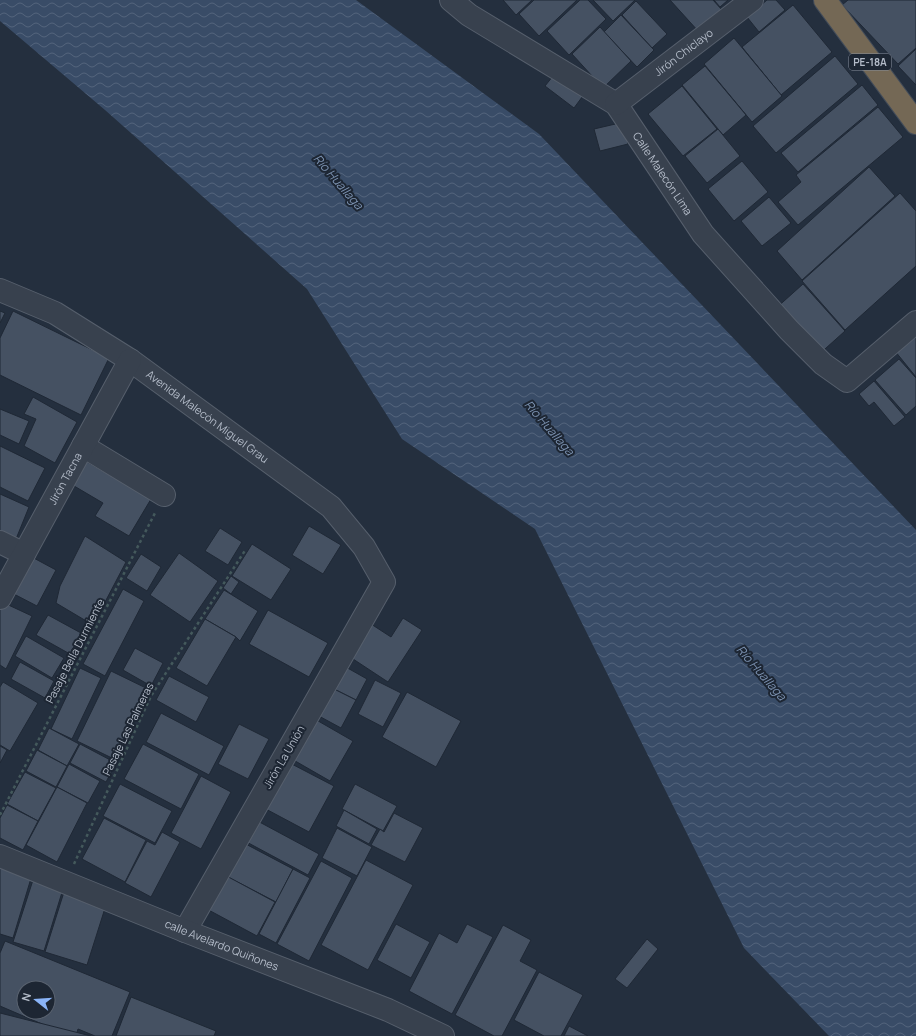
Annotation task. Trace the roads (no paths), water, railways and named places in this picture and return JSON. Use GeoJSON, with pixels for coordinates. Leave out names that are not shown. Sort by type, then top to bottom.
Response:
{"type":"FeatureCollection","features":[{"type":"Feature","properties":{"kind":"highway","name":"PE-18A"},"geometry":{"type":"LineString","coordinates":[[825,0],[916,123]]}},
{"type":"Feature","properties":{"kind":"street","name":"Calle Malecón Lima"},"geometry":{"type":"LineString","coordinates":[[451,0],[469,15],[616,104],[702,234],[788,330],[823,364],[847,381],[916,322]]}},
{"type":"Feature","properties":{"kind":"street","name":"Jirón Chiclayo"},"geometry":{"type":"LineString","coordinates":[[616,104],[752,0]]}},
{"type":"Feature","properties":{"kind":"street","name":"Avenida Malecón Miguel Grau"},"geometry":{"type":"LineString","coordinates":[[0,290],[55,313],[130,360],[331,507],[364,547],[384,582]]}},
{"type":"Feature","properties":{"kind":"street","name":"Jirón Tacna"},"geometry":{"type":"LineString","coordinates":[[0,598],[130,360]]}},
{"type":"Feature","properties":{"kind":"street"},"geometry":{"type":"LineString","coordinates":[[83,446],[164,495]]}},
{"type":"Feature","properties":{"kind":"street"},"geometry":{"type":"LineString","coordinates":[[0,542],[24,554]]}},
{"type":"Feature","properties":{"kind":"street","name":"Jirón La Unión"},"geometry":{"type":"LineString","coordinates":[[185,931],[384,582]]}},
{"type":"Feature","properties":{"kind":"street","name":"calle Avelardo Quiñones"},"geometry":{"type":"LineString","coordinates":[[0,856],[185,931],[388,1010],[443,1036]]}},
{"type":"Feature","properties":{"kind":"water","name":"Río Huallaga"},"geometry":{"type":"Polygon","coordinates":[[[0,0],[356,0],[539,134],[916,530],[916,1036],[829,1036],[744,948],[535,529],[402,439],[307,289],[105,110],[0,21],[0,0]]]}}]}
